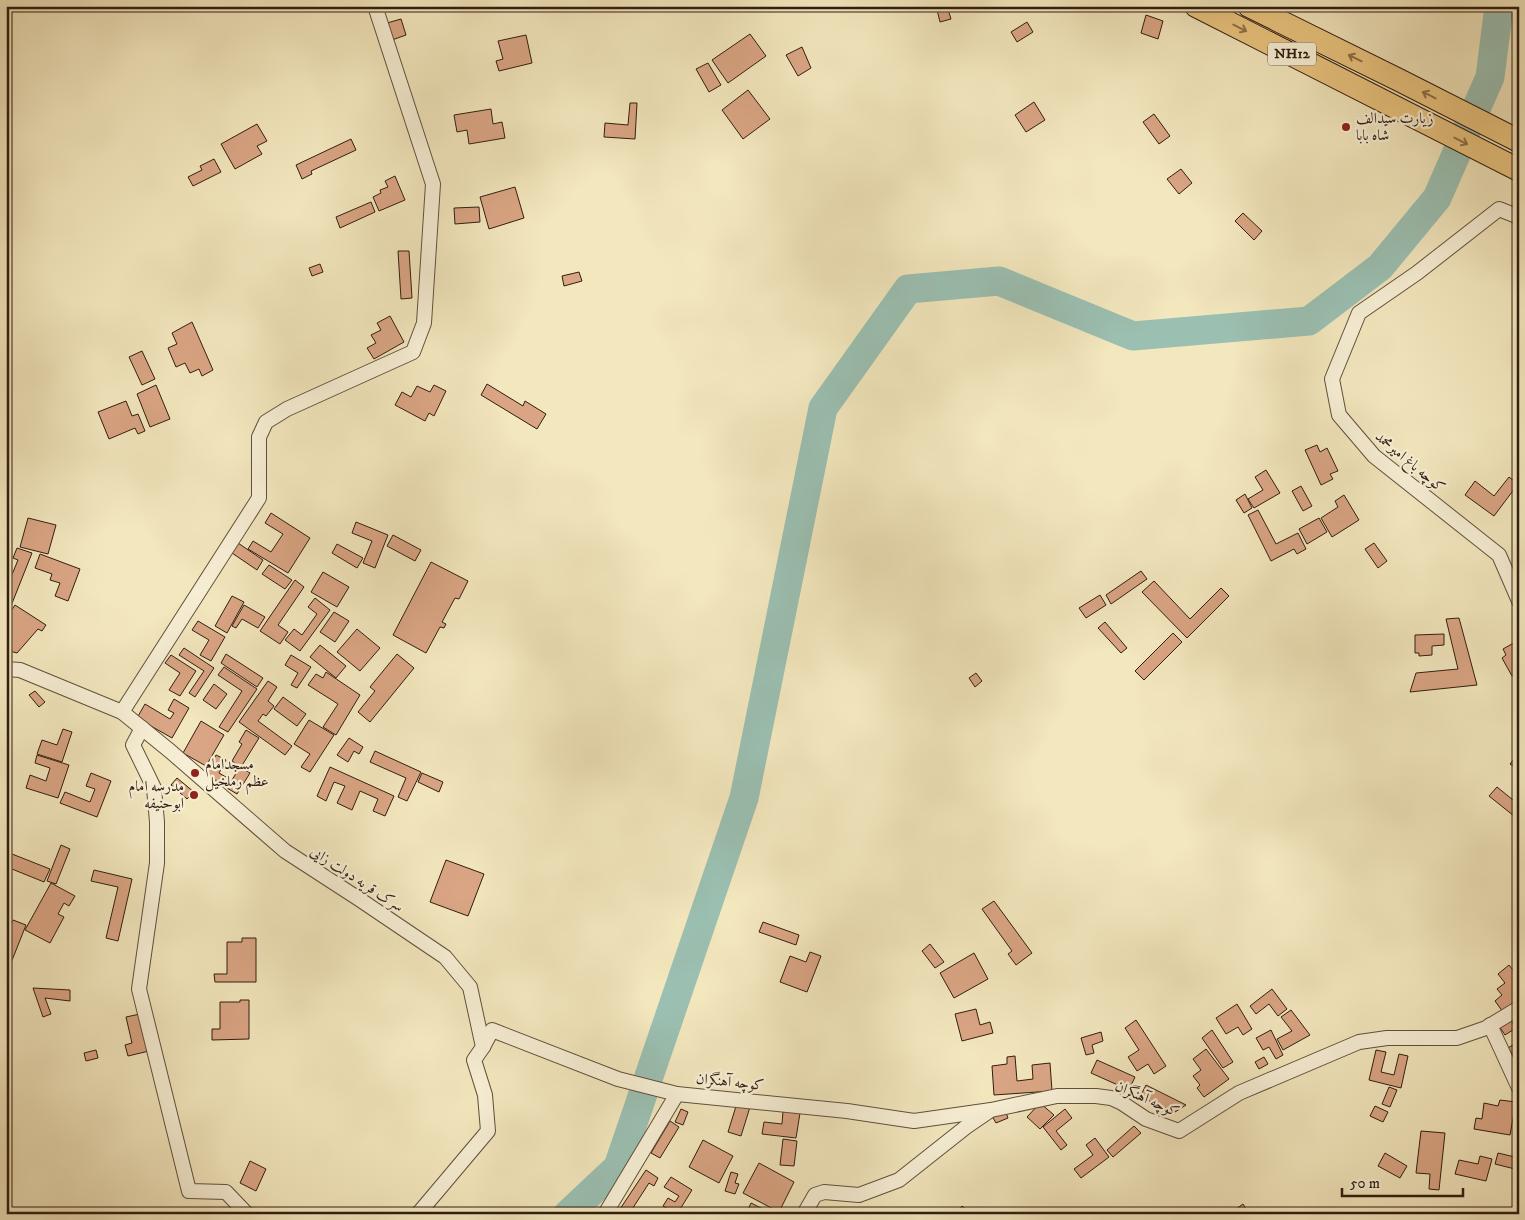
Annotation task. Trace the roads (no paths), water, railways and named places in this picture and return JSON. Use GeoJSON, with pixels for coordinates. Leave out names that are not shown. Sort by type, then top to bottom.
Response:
{"type":"FeatureCollection","features":[{"type":"Feature","properties":{"kind":"highway","name":"NH12"},"geometry":{"type":"LineString","coordinates":[[1196,6],[1519,170]]}},
{"type":"Feature","properties":{"kind":"highway","name":"NH12"},"geometry":{"type":"LineString","coordinates":[[1249,6],[1519,141]]}},
{"type":"Feature","properties":{"kind":"street"},"geometry":{"type":"LineString","coordinates":[[122,712],[259,498],[260,437],[266,422],[287,409],[413,352],[424,323],[433,184],[374,6]]}},
{"type":"Feature","properties":{"kind":"street","name":"کوچه باغ امیرمحمد"},"geometry":{"type":"LineString","coordinates":[[1519,217],[1499,210],[1417,273],[1359,313],[1332,379],[1339,415],[1374,456],[1499,555],[1519,601]]}},
{"type":"Feature","properties":{"kind":"street","name":"سرک قریه دولت زایی"},"geometry":{"type":"LineString","coordinates":[[6,669],[20,670],[122,712],[285,851],[359,898],[445,957],[470,987],[484,1047]]}},
{"type":"Feature","properties":{"kind":"street"},"geometry":{"type":"LineString","coordinates":[[142,728],[133,745],[154,788],[157,822],[157,863],[139,989],[188,1191],[226,1192],[247,1214]]}},
{"type":"Feature","properties":{"kind":"street","name":"کوچه آهنگران"},"geometry":{"type":"LineString","coordinates":[[484,1047],[492,1030],[618,1079],[677,1094],[838,1110],[914,1121],[991,1110],[1057,1096],[1096,1096],[1111,1098],[1146,1119],[1179,1131],[1239,1093],[1358,1042],[1387,1038],[1457,1038],[1490,1025],[1519,1008]]}},
{"type":"Feature","properties":{"kind":"street"},"geometry":{"type":"LineString","coordinates":[[1490,1025],[1519,1088]]}},
{"type":"Feature","properties":{"kind":"street"},"geometry":{"type":"LineString","coordinates":[[418,1214],[488,1131],[485,1095],[474,1060],[484,1047]]}},
{"type":"Feature","properties":{"kind":"street"},"geometry":{"type":"LineString","coordinates":[[605,1214],[677,1094]]}},
{"type":"Feature","properties":{"kind":"street"},"geometry":{"type":"LineString","coordinates":[[804,1214],[815,1195],[824,1192],[859,1195],[899,1180],[966,1127],[991,1110]]}},
{"type":"Feature","properties":{"kind":"waterway"},"geometry":{"type":"LineString","coordinates":[[568,1214],[618,1167],[744,798],[823,408],[908,289],[999,281],[1133,336],[1309,321],[1380,267],[1437,198],[1490,77],[1499,6]]}},
{"type":"Feature","properties":{"kind":"place","name":"زیارت سیدالف شاه بابا"},"geometry":{"type":"Point","coordinates":[1346,127]}},
{"type":"Feature","properties":{"kind":"place","name":"مسجدامام عظم رملخیل"},"geometry":{"type":"Point","coordinates":[195,773]}},
{"type":"Feature","properties":{"kind":"place","name":"مدرسه امام ابوحنیفه"},"geometry":{"type":"Point","coordinates":[194,795]}}]}
